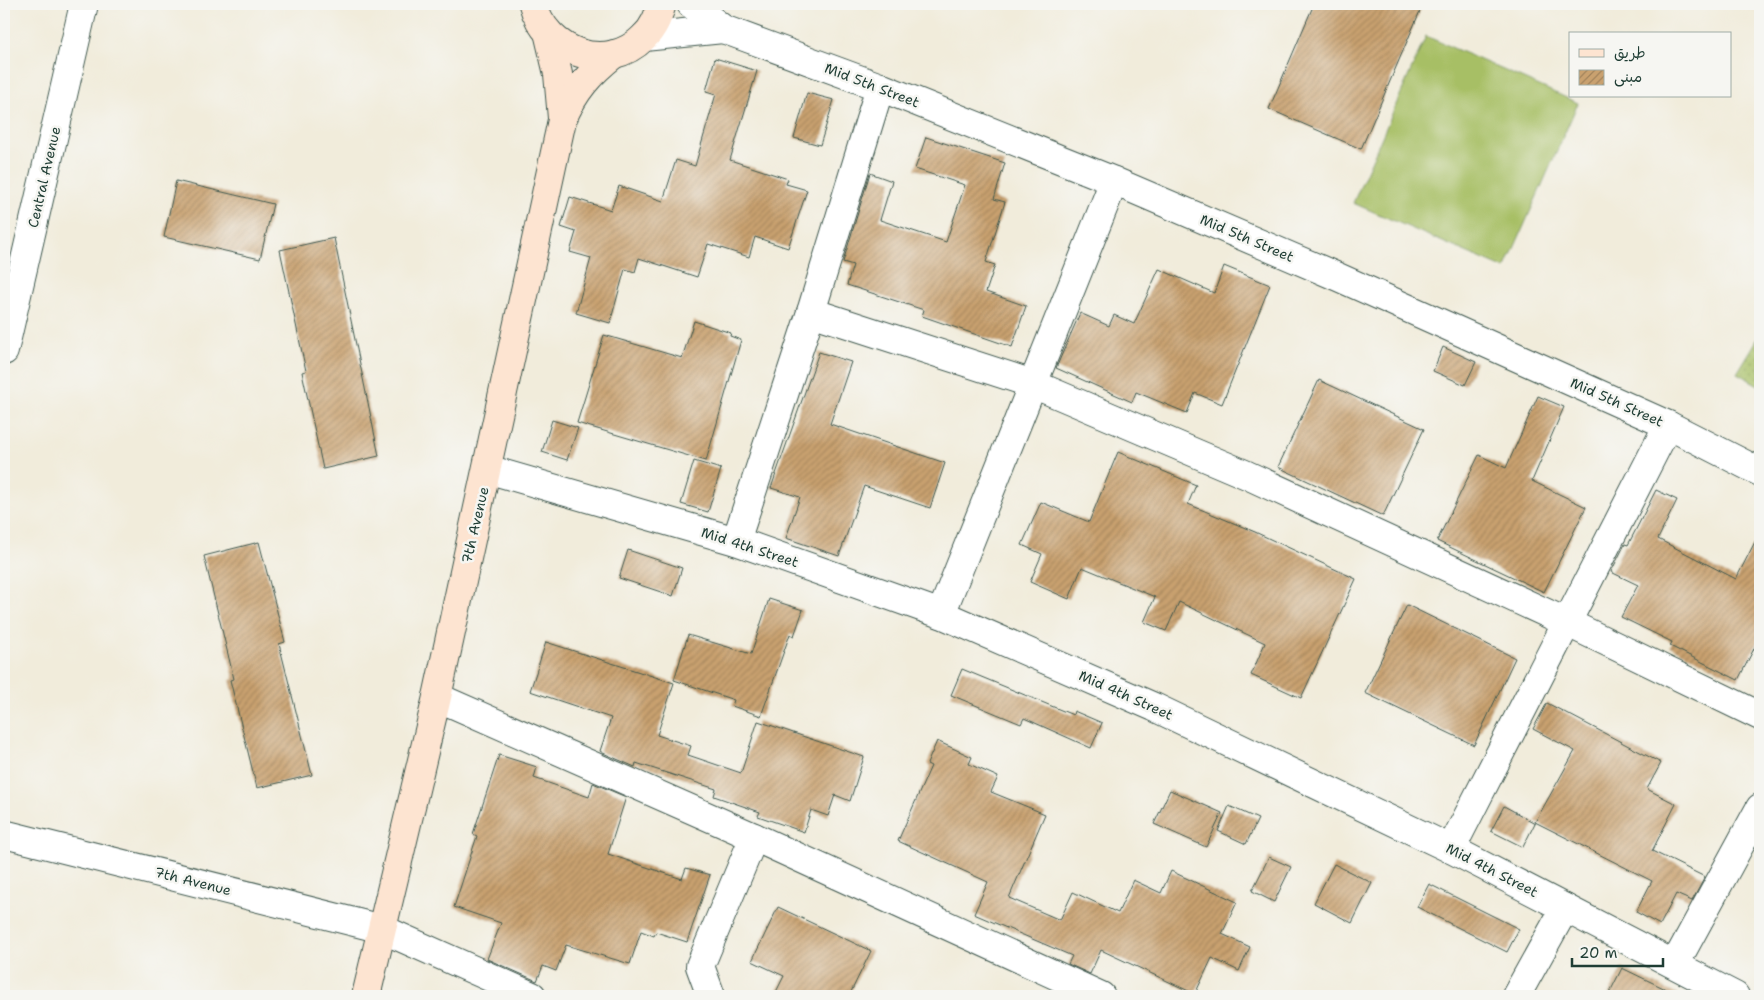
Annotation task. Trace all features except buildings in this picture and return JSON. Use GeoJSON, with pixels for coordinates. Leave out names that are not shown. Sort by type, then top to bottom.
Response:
{"type":"FeatureCollection","features":[{"type":"Feature","properties":{"kind":"main road"},"geometry":{"type":"LineString","coordinates":[[536,15],[568,50],[591,56],[614,54],[630,48],[644,37],[656,21],[662,4]]}},
{"type":"Feature","properties":{"kind":"main road","name":"7th Avenue"},"geometry":{"type":"LineString","coordinates":[[536,15],[558,74],[562,120]]}},
{"type":"Feature","properties":{"kind":"main road","name":"7th Avenue"},"geometry":{"type":"LineString","coordinates":[[366,996],[437,697],[562,120],[570,100],[582,82],[614,54]]}},
{"type":"Feature","properties":{"kind":"street","name":"Central Avenue"},"geometry":{"type":"LineString","coordinates":[[4,351],[84,4]]}},
{"type":"Feature","properties":{"kind":"street","name":"Mid 5th Street"},"geometry":{"type":"LineString","coordinates":[[691,4],[723,29],[880,87],[1114,181],[1338,277],[1668,425],[1760,472]]}},
{"type":"Feature","properties":{"kind":"street","name":"Mid 5th Street"},"geometry":{"type":"LineString","coordinates":[[644,37],[723,29]]}},
{"type":"Feature","properties":{"kind":"street"},"geometry":{"type":"LineString","coordinates":[[736,540],[811,312],[880,87]]}},
{"type":"Feature","properties":{"kind":"street"},"geometry":{"type":"LineString","coordinates":[[941,614],[1114,181]]}},
{"type":"Feature","properties":{"kind":"street"},"geometry":{"type":"LineString","coordinates":[[811,312],[1033,384],[1247,475],[1566,622],[1760,716]]}},
{"type":"Feature","properties":{"kind":"street"},"geometry":{"type":"LineString","coordinates":[[1451,849],[1668,425]]}},
{"type":"Feature","properties":{"kind":"street","name":"Mid 4th Street"},"geometry":{"type":"LineString","coordinates":[[487,469],[736,540],[941,614],[1154,707],[1451,849],[1735,996]]}},
{"type":"Feature","properties":{"kind":"street"},"geometry":{"type":"LineString","coordinates":[[437,697],[754,837],[1101,996]]}},
{"type":"Feature","properties":{"kind":"street"},"geometry":{"type":"LineString","coordinates":[[1675,964],[1760,808]]}},
{"type":"Feature","properties":{"kind":"street","name":"7th Avenue"},"geometry":{"type":"LineString","coordinates":[[4,834],[382,929],[532,996]]}},
{"type":"Feature","properties":{"kind":"street"},"geometry":{"type":"LineString","coordinates":[[710,996],[700,966],[754,837]]}},
{"type":"Feature","properties":{"kind":"street"},"geometry":{"type":"LineString","coordinates":[[1516,996],[1565,908]]}},
{"type":"Feature","properties":{"kind":"green space"},"geometry":{"type":"Polygon","coordinates":[[[1426,36],[1578,103],[1505,269],[1353,203],[1426,36]]]}},
{"type":"Feature","properties":{"kind":"green space"},"geometry":{"type":"Polygon","coordinates":[[[1760,335],[1760,386],[1737,373],[1760,335]]]}}]}
